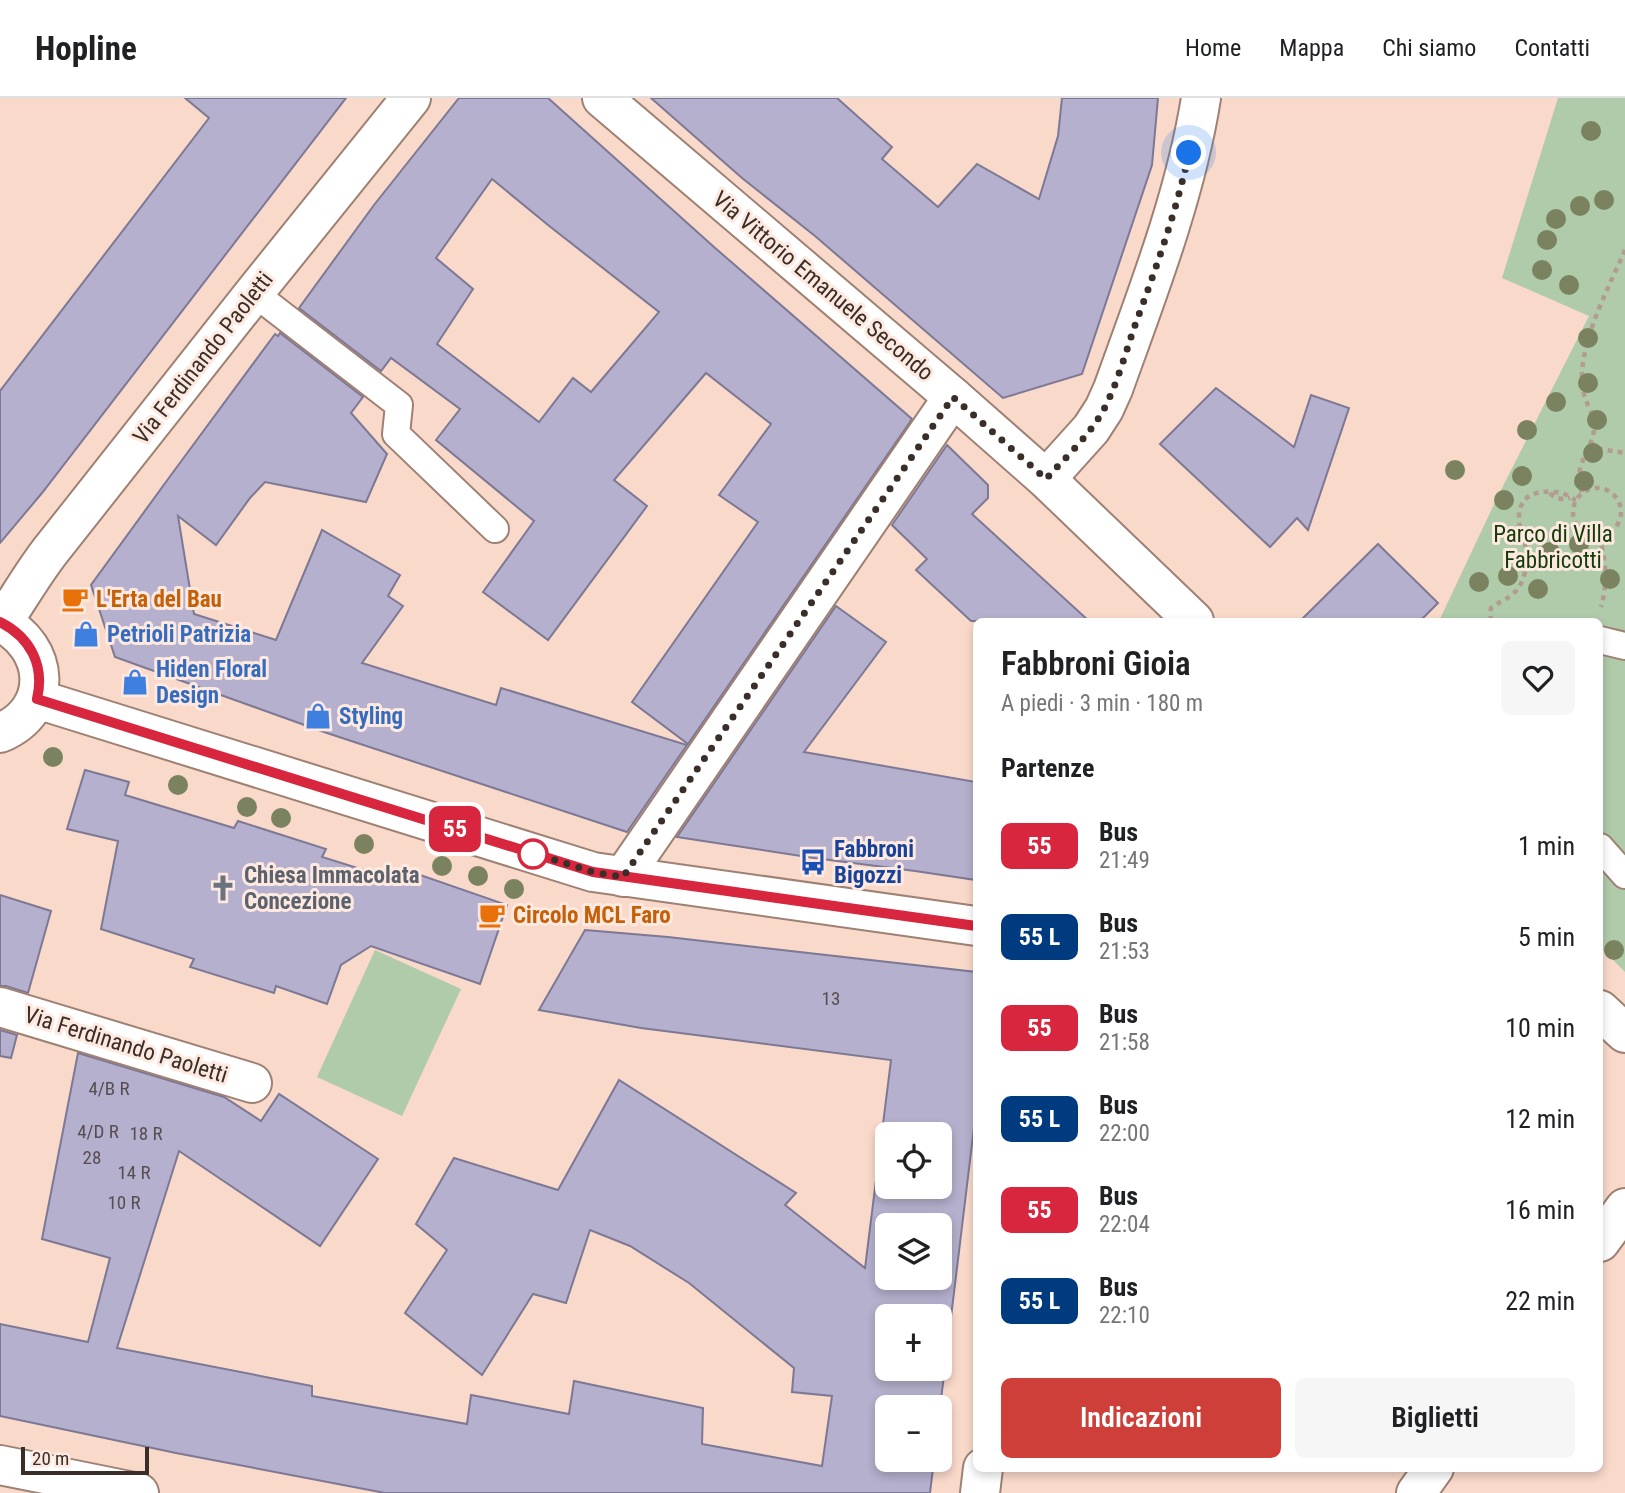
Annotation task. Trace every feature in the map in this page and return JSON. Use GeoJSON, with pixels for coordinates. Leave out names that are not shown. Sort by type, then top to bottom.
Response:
{"type":"FeatureCollection","features":[{"type":"Feature","properties":{"kind":"street","name":"Via Ferdinando Paoletti"},"geometry":{"type":"LineString","coordinates":[[1,622],[45,558],[411,98]]}},
{"type":"Feature","properties":{"kind":"street","name":"Via Vittorio Emanuele Secondo"},"geometry":{"type":"LineString","coordinates":[[602,98],[1046,479],[1191,618]]}},
{"type":"Feature","properties":{"kind":"street"},"geometry":{"type":"LineString","coordinates":[[1046,479],[1090,429],[1104,409],[1113,389],[1174,211],[1201,98]]}},
{"type":"Feature","properties":{"kind":"street"},"geometry":{"type":"LineString","coordinates":[[623,877],[953,397]]}},
{"type":"Feature","properties":{"kind":"street"},"geometry":{"type":"LineString","coordinates":[[0,733],[18,723],[29,712],[40,687],[36,657],[17,632],[1,622]]}},
{"type":"Feature","properties":{"kind":"street"},"geometry":{"type":"LineString","coordinates":[[37,699],[593,872],[973,926]]}},
{"type":"Feature","properties":{"kind":"street","name":"Via Ferdinando Paoletti"},"geometry":{"type":"LineString","coordinates":[[0,1007],[252,1083]]}},
{"type":"Feature","properties":{"kind":"street"},"geometry":{"type":"LineString","coordinates":[[1603,1013],[1625,1032]]}},
{"type":"Feature","properties":{"kind":"street"},"geometry":{"type":"LineString","coordinates":[[1603,1238],[1625,1208]]}},
{"type":"Feature","properties":{"kind":"street"},"geometry":{"type":"LineString","coordinates":[[0,1465],[139,1493]]}},
{"type":"Feature","properties":{"kind":"street"},"geometry":{"type":"LineString","coordinates":[[980,1493],[983,1472]]}},
{"type":"Feature","properties":{"kind":"street"},"geometry":{"type":"LineString","coordinates":[[1416,1493],[1431,1472]]}},
{"type":"Feature","properties":{"kind":"lane"},"geometry":{"type":"LineString","coordinates":[[254,293],[399,405],[396,434],[495,529]]}},
{"type":"Feature","properties":{"kind":"lane"},"geometry":{"type":"LineString","coordinates":[[1603,641],[1625,646]]}},
{"type":"Feature","properties":{"kind":"lane"},"geometry":{"type":"LineString","coordinates":[[1603,849],[1625,875]]}},
{"type":"Feature","properties":{"kind":"path"},"geometry":{"type":"LineString","coordinates":[[1583,492],[1578,476],[1594,429],[1594,419],[1582,383],[1586,348],[1625,250]]}},
{"type":"Feature","properties":{"kind":"path"},"geometry":{"type":"LineString","coordinates":[[1590,442],[1601,449],[1625,453]]}},
{"type":"Feature","properties":{"kind":"path"},"geometry":{"type":"LineString","coordinates":[[1589,489],[1612,493],[1623,505],[1619,522],[1609,532],[1599,536],[1585,532],[1576,523],[1573,499],[1589,489]]}},
{"type":"Feature","properties":{"kind":"path"},"geometry":{"type":"LineString","coordinates":[[1491,618],[1491,608],[1511,596],[1523,579],[1526,567],[1520,509],[1524,499],[1539,492],[1560,493],[1573,499]]}},
{"type":"Feature","properties":{"kind":"path"},"geometry":{"type":"LineString","coordinates":[[1599,536],[1606,583],[1600,612]]}},
{"type":"Feature","properties":{"kind":"green space","name":"Parco di Villa Fabbricotti"},"geometry":{"type":"Polygon","coordinates":[[[1558,98],[1625,98],[1625,972],[1603,950],[1603,618],[1440,618],[1497,498],[1589,316],[1502,278],[1558,98]]]}},
{"type":"Feature","properties":{"kind":"green space"},"geometry":{"type":"Polygon","coordinates":[[[375,950],[461,989],[402,1116],[317,1077],[375,950]]]}},
{"type":"Feature","properties":{"kind":"building"},"geometry":{"type":"Polygon","coordinates":[[[185,98],[346,98],[42,493],[0,543],[0,391],[209,118],[185,98]]]}},
{"type":"Feature","properties":{"kind":"building"},"geometry":{"type":"Polygon","coordinates":[[[459,98],[548,98],[912,419],[688,744],[632,702],[758,522],[719,495],[771,424],[706,373],[614,480],[647,506],[548,640],[483,592],[534,521],[436,440],[460,409],[391,358],[381,371],[299,308],[374,205],[459,98]],[[492,179],[436,258],[473,289],[437,344],[539,422],[573,378],[591,392],[659,312],[492,179]]]}},
{"type":"Feature","properties":{"kind":"building"},"geometry":{"type":"Polygon","coordinates":[[[651,98],[837,98],[892,147],[882,159],[938,207],[977,164],[1039,199],[1058,136],[1062,98],[1158,98],[1152,165],[1082,374],[1003,398],[651,98]]]}},
{"type":"Feature","properties":{"kind":"building"},"geometry":{"type":"Polygon","coordinates":[[[280,333],[363,397],[351,413],[387,454],[366,502],[265,482],[216,545],[178,516],[194,614],[276,640],[322,530],[400,575],[388,596],[403,606],[362,663],[496,705],[501,688],[687,745],[627,832],[324,732],[115,657],[91,585],[275,334],[278,336],[280,333]]]}},
{"type":"Feature","properties":{"kind":"building"},"geometry":{"type":"Polygon","coordinates":[[[1216,388],[1294,447],[1311,395],[1349,408],[1308,530],[1297,518],[1270,547],[1160,444],[1216,388]]]}},
{"type":"Feature","properties":{"kind":"building"},"geometry":{"type":"Polygon","coordinates":[[[947,445],[988,485],[988,498],[972,514],[1086,618],[973,618],[971,621],[916,570],[927,559],[892,525],[947,445]]]}},
{"type":"Feature","properties":{"kind":"building"},"geometry":{"type":"Polygon","coordinates":[[[1378,544],[1438,603],[1423,618],[1303,618],[1378,544]]]}},
{"type":"Feature","properties":{"kind":"building"},"geometry":{"type":"Polygon","coordinates":[[[836,606],[886,642],[804,752],[973,781],[973,880],[677,837],[836,606]]]}},
{"type":"Feature","properties":{"kind":"building","name":"Chiesa Immacolata Concezione"},"geometry":{"type":"Polygon","coordinates":[[[85,770],[129,782],[125,795],[234,828],[238,821],[326,849],[322,857],[399,881],[403,869],[507,905],[480,984],[371,946],[341,965],[327,1004],[276,986],[274,993],[190,967],[194,959],[101,929],[118,841],[67,829],[85,770]]]}},
{"type":"Feature","properties":{"kind":"building"},"geometry":{"type":"Polygon","coordinates":[[[0,895],[51,911],[28,993],[0,986],[0,895]]]}},
{"type":"Feature","properties":{"kind":"building"},"geometry":{"type":"Polygon","coordinates":[[[585,930],[973,972],[973,1136],[952,1309],[952,1304],[875,1304],[875,1381],[943,1381],[942,1395],[875,1395],[875,1472],[933,1472],[930,1493],[385,1493],[0,1416],[0,1324],[88,1342],[110,1258],[42,1239],[78,1053],[224,1097],[261,1121],[279,1094],[378,1159],[320,1246],[179,1151],[117,1348],[312,1386],[312,1396],[467,1424],[471,1395],[569,1414],[574,1381],[703,1408],[702,1444],[822,1466],[832,1396],[792,1392],[794,1368],[689,1283],[630,1246],[590,1230],[566,1303],[533,1294],[482,1375],[405,1313],[447,1250],[416,1224],[454,1158],[558,1190],[619,1080],[796,1193],[785,1205],[865,1268],[875,1188],[875,1199],[952,1199],[952,1122],[883,1122],[891,1060],[641,1028],[539,1010],[585,930]]]}},
{"type":"Feature","properties":{"kind":"building"},"geometry":{"type":"Polygon","coordinates":[[[0,1030],[17,1035],[11,1058],[0,1056],[0,1030]]]}},
{"type":"Feature","properties":{"kind":"bus line","name":"55"},"geometry":{"type":"LineString","coordinates":[[0,622],[17,632],[36,657],[40,687],[37,699],[428,821],[593,872],[973,926]]}},
{"type":"Feature","properties":{"kind":"place","name":"L'Erta del Bau"},"geometry":{"type":"Point","coordinates":[75,599]}},
{"type":"Feature","properties":{"kind":"place","name":"Petrioli Patrizia"},"geometry":{"type":"Point","coordinates":[86,634]}},
{"type":"Feature","properties":{"kind":"place","name":"Hiden Floral Design"},"geometry":{"type":"Point","coordinates":[135,682]}},
{"type":"Feature","properties":{"kind":"place","name":"Styling"},"geometry":{"type":"Point","coordinates":[318,716]}},
{"type":"Feature","properties":{"kind":"place","name":"Fabbroni Bigozzi"},"geometry":{"type":"Point","coordinates":[813,862]}},
{"type":"Feature","properties":{"kind":"place","name":"Chiesa Immacolata Concezione"},"geometry":{"type":"Point","coordinates":[223,888]}},
{"type":"Feature","properties":{"kind":"place","name":"Circolo MCL Faro"},"geometry":{"type":"Point","coordinates":[492,915]}},
{"type":"Feature","properties":{"kind":"route"},"geometry":{"type":"LineString","coordinates":[[533,854],[593,872],[623,877],[953,397],[1046,479],[1090,429],[1104,409],[1113,389],[1174,211],[1189,153]]}}]}
